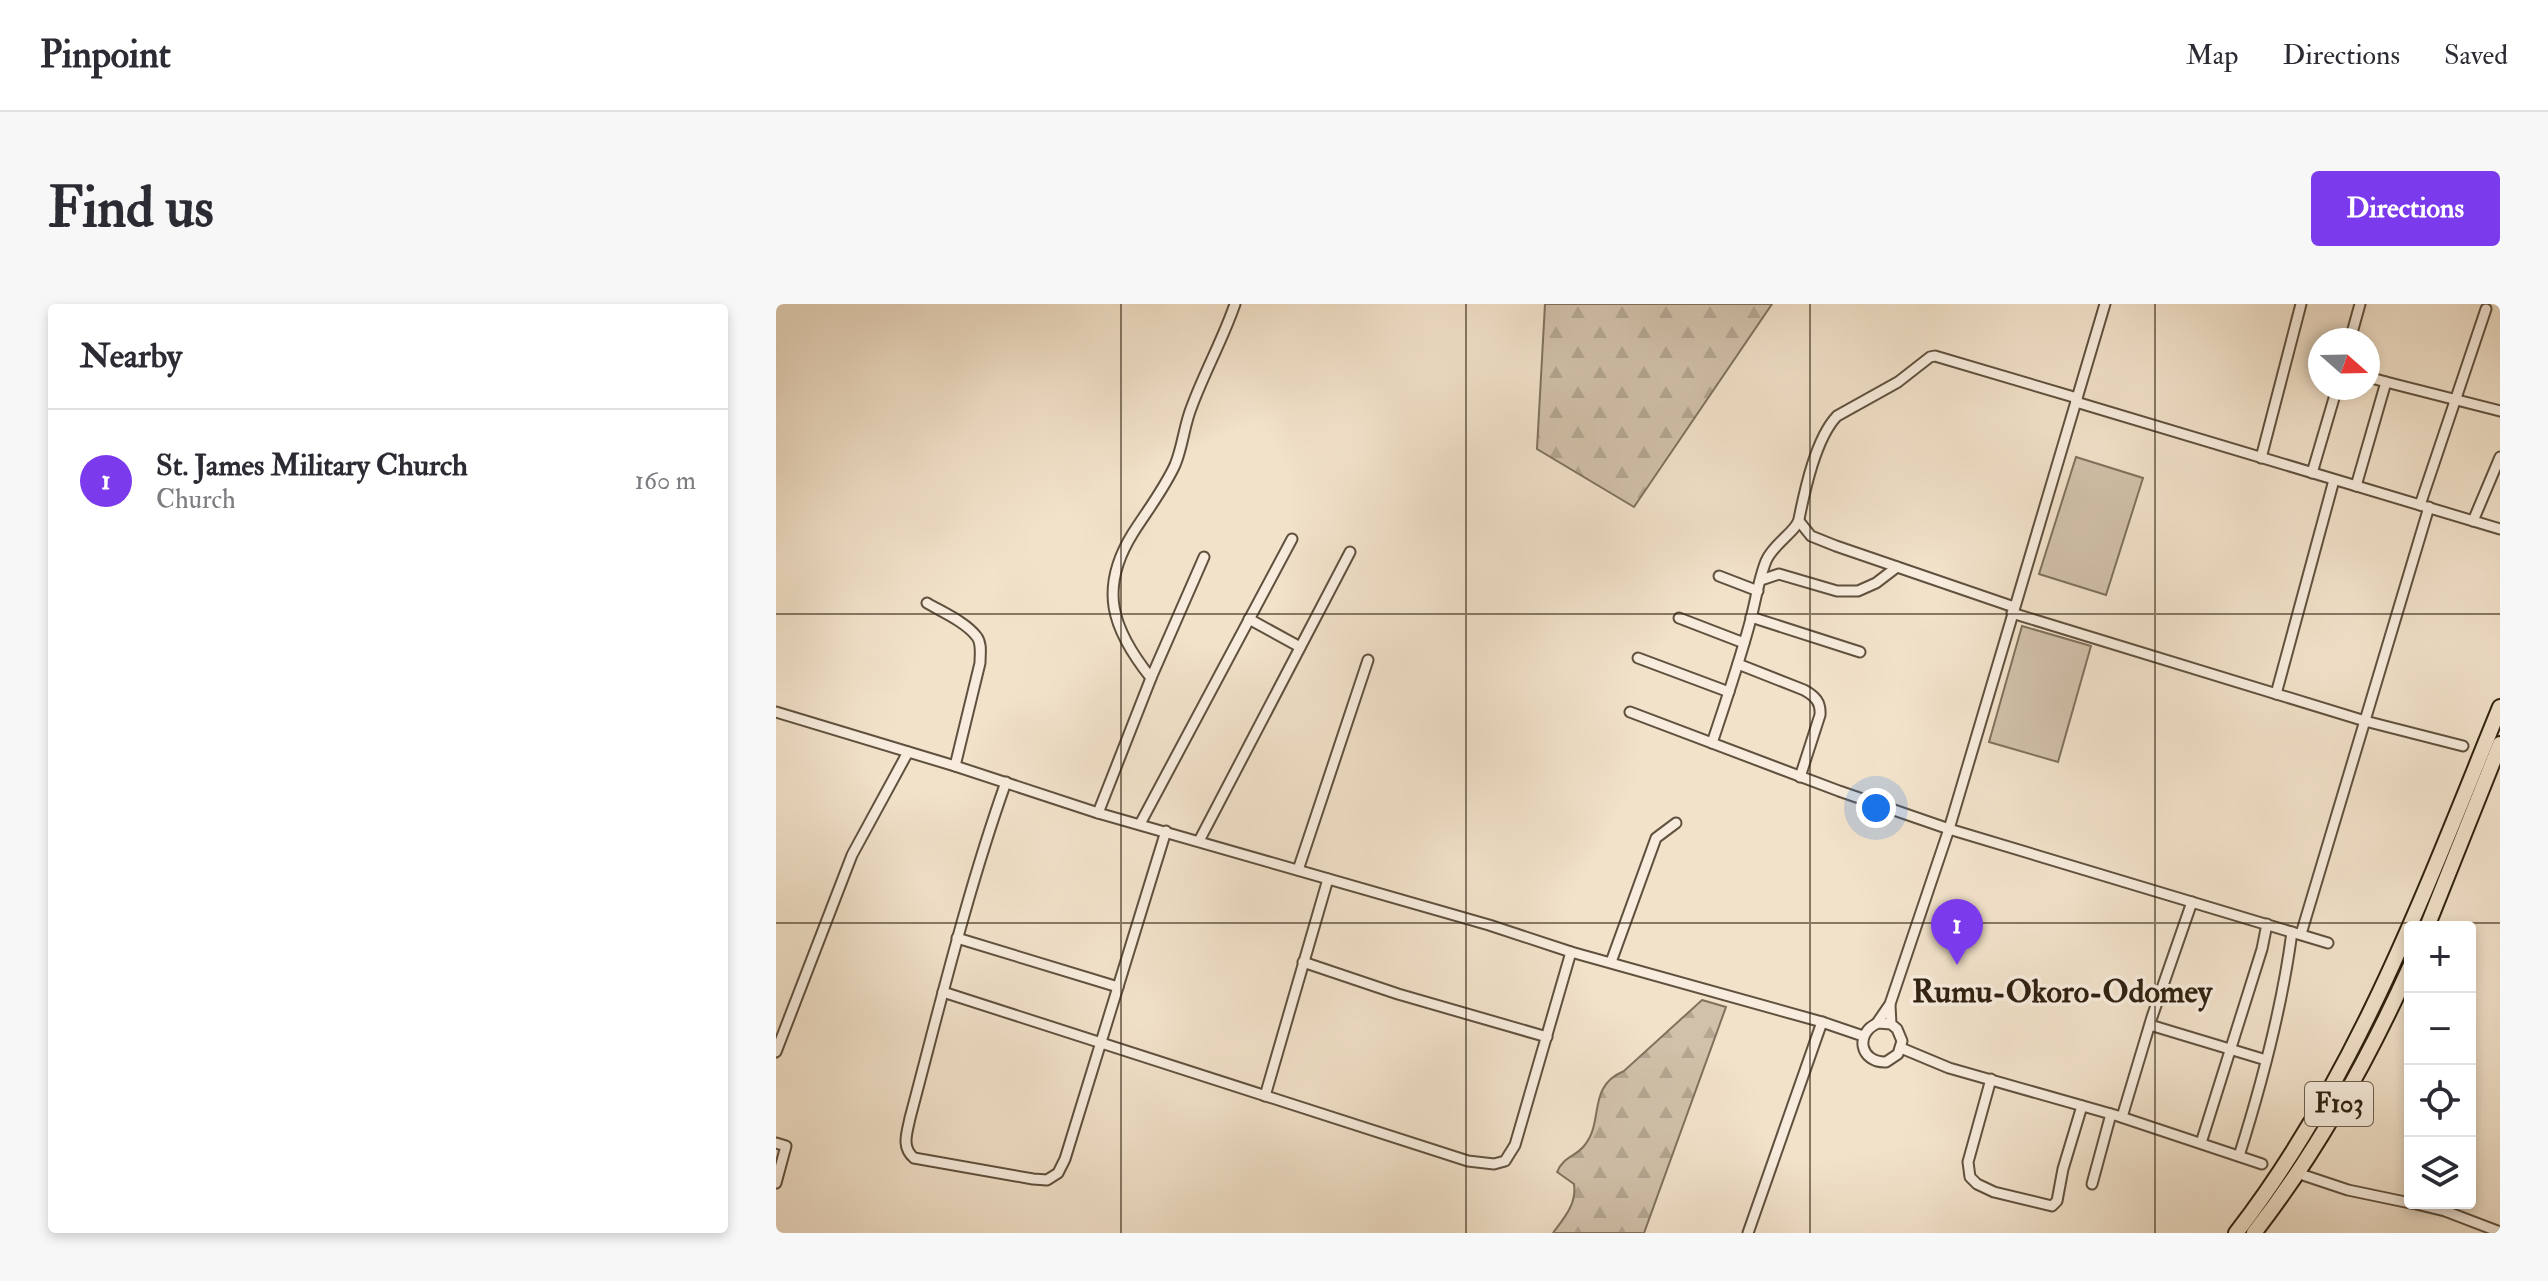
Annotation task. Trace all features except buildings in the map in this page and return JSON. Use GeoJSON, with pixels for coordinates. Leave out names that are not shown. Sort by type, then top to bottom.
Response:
{"type":"FeatureCollection","features":[{"type":"Feature","properties":{"kind":"main road","name":"F103"},"geometry":{"type":"LineString","coordinates":[[2426,916],[2500,707]]}},
{"type":"Feature","properties":{"kind":"main road","name":"F103"},"geometry":{"type":"LineString","coordinates":[[2236,1233],[2271,1184],[2339,1072],[2383,985],[2426,916],[2500,744]]}},
{"type":"Feature","properties":{"kind":"main road","name":"F103"},"geometry":{"type":"LineString","coordinates":[[2254,1233],[2297,1173],[2354,1079],[2404,979]]}},
{"type":"Feature","properties":{"kind":"street"},"geometry":{"type":"LineString","coordinates":[[1151,678],[1136,660],[1113,613],[1111,601],[1116,570],[1132,535],[1177,462],[1186,422],[1235,304]]}},
{"type":"Feature","properties":{"kind":"street"},"geometry":{"type":"LineString","coordinates":[[1890,1004],[1891,1024],[1900,1035],[1901,1048],[1893,1059],[1879,1062],[1863,1050],[1863,1036],[1890,1004],[1949,829],[2105,304]]}},
{"type":"Feature","properties":{"kind":"street"},"geometry":{"type":"LineString","coordinates":[[2261,458],[2301,304]]}},
{"type":"Feature","properties":{"kind":"street"},"geometry":{"type":"LineString","coordinates":[[2353,328],[2360,304]]}},
{"type":"Feature","properties":{"kind":"street"},"geometry":{"type":"LineString","coordinates":[[2239,1156],[2253,1112],[2297,933],[2365,721],[2424,506],[2486,309]]}},
{"type":"Feature","properties":{"kind":"street"},"geometry":{"type":"LineString","coordinates":[[1712,743],[1767,560],[1782,537],[1792,531],[1799,521],[1800,509],[1829,424],[1846,409],[1898,382],[1930,357],[1935,356],[2500,529]]}},
{"type":"Feature","properties":{"kind":"street"},"geometry":{"type":"LineString","coordinates":[[2380,380],[2500,411]]}},
{"type":"Feature","properties":{"kind":"street"},"geometry":{"type":"LineString","coordinates":[[2356,486],[2386,382]]}},
{"type":"Feature","properties":{"kind":"street"},"geometry":{"type":"LineString","coordinates":[[2312,473],[2333,400]]}},
{"type":"Feature","properties":{"kind":"street"},"geometry":{"type":"LineString","coordinates":[[2473,521],[2500,457]]}},
{"type":"Feature","properties":{"kind":"street"},"geometry":{"type":"LineString","coordinates":[[2276,694],[2334,480]]}},
{"type":"Feature","properties":{"kind":"street"},"geometry":{"type":"LineString","coordinates":[[1799,521],[1811,536],[2013,610],[2365,721],[2463,746]]}},
{"type":"Feature","properties":{"kind":"street"},"geometry":{"type":"LineString","coordinates":[[1140,824],[1292,539]]}},
{"type":"Feature","properties":{"kind":"street"},"geometry":{"type":"LineString","coordinates":[[1199,841],[1350,552]]}},
{"type":"Feature","properties":{"kind":"street"},"geometry":{"type":"LineString","coordinates":[[1098,813],[1151,678],[1204,557]]}},
{"type":"Feature","properties":{"kind":"street"},"geometry":{"type":"LineString","coordinates":[[1761,580],[1779,574],[1837,591],[1858,591],[1876,583],[1897,567]]}},
{"type":"Feature","properties":{"kind":"street"},"geometry":{"type":"LineString","coordinates":[[1719,576],[1758,591]]}},
{"type":"Feature","properties":{"kind":"street"},"geometry":{"type":"LineString","coordinates":[[927,603],[964,626],[977,637],[981,646],[980,663],[955,766]]}},
{"type":"Feature","properties":{"kind":"street"},"geometry":{"type":"LineString","coordinates":[[1751,617],[1860,652]]}},
{"type":"Feature","properties":{"kind":"street"},"geometry":{"type":"LineString","coordinates":[[1679,618],[1744,643]]}},
{"type":"Feature","properties":{"kind":"street"},"geometry":{"type":"LineString","coordinates":[[1249,619],[1300,647]]}},
{"type":"Feature","properties":{"kind":"street"},"geometry":{"type":"LineString","coordinates":[[1638,658],[1729,692]]}},
{"type":"Feature","properties":{"kind":"street"},"geometry":{"type":"LineString","coordinates":[[1298,870],[1368,660]]}},
{"type":"Feature","properties":{"kind":"street"},"geometry":{"type":"LineString","coordinates":[[1738,664],[1804,690],[1821,706],[1800,777]]}},
{"type":"Feature","properties":{"kind":"street"},"geometry":{"type":"LineString","coordinates":[[776,712],[1098,813],[1863,1036]]}},
{"type":"Feature","properties":{"kind":"street"},"geometry":{"type":"LineString","coordinates":[[1630,712],[1800,777],[1949,829],[2328,943]]}},
{"type":"Feature","properties":{"kind":"street"},"geometry":{"type":"LineString","coordinates":[[776,1052],[852,855],[908,752]]}},
{"type":"Feature","properties":{"kind":"street"},"geometry":{"type":"LineString","coordinates":[[1006,782],[987,834],[957,938],[905,1143],[908,1153],[914,1158],[1047,1180],[1058,1173],[1065,1159],[1166,831]]}},
{"type":"Feature","properties":{"kind":"street"},"geometry":{"type":"LineString","coordinates":[[1611,962],[1656,838],[1676,823]]}},
{"type":"Feature","properties":{"kind":"street"},"geometry":{"type":"LineString","coordinates":[[1265,1096],[1328,879]]}},
{"type":"Feature","properties":{"kind":"street"},"geometry":{"type":"LineString","coordinates":[[2122,1117],[2192,902]]}},
{"type":"Feature","properties":{"kind":"street"},"geometry":{"type":"LineString","coordinates":[[2201,1143],[2262,949],[2267,924]]}},
{"type":"Feature","properties":{"kind":"street"},"geometry":{"type":"LineString","coordinates":[[957,938],[1118,987]]}},
{"type":"Feature","properties":{"kind":"street"},"geometry":{"type":"LineString","coordinates":[[943,992],[1454,1157],[1494,1164],[1505,1161],[1515,1145],[1571,952]]}},
{"type":"Feature","properties":{"kind":"street"},"geometry":{"type":"LineString","coordinates":[[1303,962],[1398,994],[1547,1037]]}},
{"type":"Feature","properties":{"kind":"street"},"geometry":{"type":"LineString","coordinates":[[1748,1233],[1822,1022]]}},
{"type":"Feature","properties":{"kind":"street"},"geometry":{"type":"LineString","coordinates":[[1877,1023],[1891,1024]]}},
{"type":"Feature","properties":{"kind":"street"},"geometry":{"type":"LineString","coordinates":[[2150,1025],[2266,1060]]}},
{"type":"Feature","properties":{"kind":"street"},"geometry":{"type":"LineString","coordinates":[[1901,1048],[1949,1068],[2122,1117],[2262,1164]]}},
{"type":"Feature","properties":{"kind":"street"},"geometry":{"type":"LineString","coordinates":[[1991,1079],[1968,1162],[1970,1177],[1994,1192],[2052,1206],[2057,1201],[2082,1106]]}},
{"type":"Feature","properties":{"kind":"street"},"geometry":{"type":"LineString","coordinates":[[2092,1184],[2111,1114]]}},
{"type":"Feature","properties":{"kind":"street"},"geometry":{"type":"LineString","coordinates":[[776,1143],[786,1146],[779,1160],[776,1183]]}},
{"type":"Feature","properties":{"kind":"street"},"geometry":{"type":"LineString","coordinates":[[2297,1173],[2348,1190],[2404,1202]]}},
{"type":"Feature","properties":{"kind":"street"},"geometry":{"type":"LineString","coordinates":[[2436,1209],[2496,1230],[2500,1217]]}},
{"type":"Feature","properties":{"kind":"green space"},"geometry":{"type":"Polygon","coordinates":[[[1545,304],[1772,304],[1634,507],[1537,449],[1545,304]]]}},
{"type":"Feature","properties":{"kind":"green space"},"geometry":{"type":"Polygon","coordinates":[[[2076,457],[2143,478],[2106,595],[2039,574],[2076,457]]]}},
{"type":"Feature","properties":{"kind":"green space"},"geometry":{"type":"Polygon","coordinates":[[[2022,626],[2091,646],[2058,762],[1989,742],[2022,626]]]}},
{"type":"Feature","properties":{"kind":"green space"},"geometry":{"type":"Polygon","coordinates":[[[1702,1000],[1726,1007],[1644,1233],[1553,1233],[1574,1198],[1574,1184],[1557,1172],[1590,1136],[1605,1086],[1702,1000]]]}},
{"type":"Feature","properties":{"kind":"place","name":"St. James Military Church"},"geometry":{"type":"Point","coordinates":[1957,965]}},
{"type":"Feature","properties":{"kind":"district","name":"Rumu-Okoro-Odomey"},"geometry":{"type":"Point","coordinates":[2062,992]}}]}
